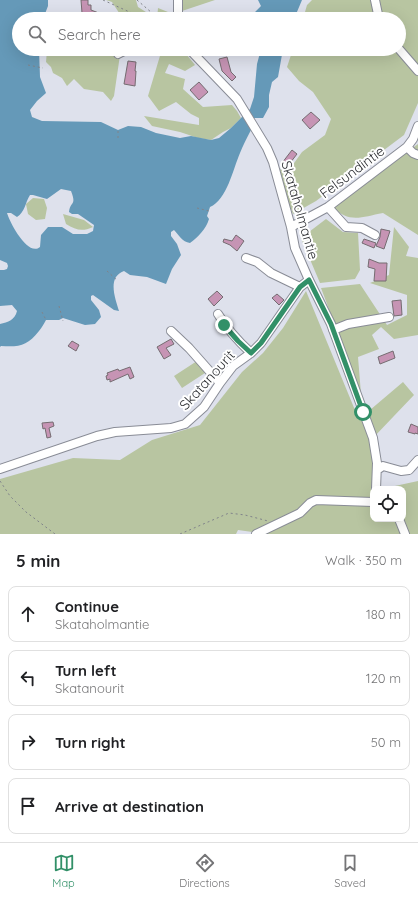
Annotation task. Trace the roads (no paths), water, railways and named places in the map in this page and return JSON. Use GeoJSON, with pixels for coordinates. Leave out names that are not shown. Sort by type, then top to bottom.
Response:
{"type":"FeatureCollection","features":[{"type":"Feature","properties":{"kind":"street"},"geometry":{"type":"LineString","coordinates":[[178,0],[178,12]]}},
{"type":"Feature","properties":{"kind":"street"},"geometry":{"type":"LineString","coordinates":[[375,0],[378,12]]}},
{"type":"Feature","properties":{"kind":"street","name":"Skataholmantie"},"geometry":{"type":"LineString","coordinates":[[195,56],[242,107],[267,148],[273,162],[291,227],[295,248],[333,330],[373,438],[377,463],[376,486]]}},
{"type":"Feature","properties":{"kind":"street"},"geometry":{"type":"LineString","coordinates":[[405,56],[418,71]]}},
{"type":"Feature","properties":{"kind":"street","name":"Felsundintie"},"geometry":{"type":"LineString","coordinates":[[291,227],[328,207],[407,147],[413,139],[418,126]]}},
{"type":"Feature","properties":{"kind":"street"},"geometry":{"type":"LineString","coordinates":[[407,147],[413,153],[418,155]]}},
{"type":"Feature","properties":{"kind":"street"},"geometry":{"type":"LineString","coordinates":[[328,207],[346,227],[362,228],[375,235]]}},
{"type":"Feature","properties":{"kind":"street"},"geometry":{"type":"LineString","coordinates":[[246,258],[257,262],[271,273],[300,287]]}},
{"type":"Feature","properties":{"kind":"street","name":"Skatanourit"},"geometry":{"type":"LineString","coordinates":[[0,469],[109,433],[179,427],[185,424],[204,407],[233,366],[251,353],[261,343],[300,287],[309,280]]}},
{"type":"Feature","properties":{"kind":"street"},"geometry":{"type":"LineString","coordinates":[[218,314],[224,325],[233,336],[251,353]]}},
{"type":"Feature","properties":{"kind":"street"},"geometry":{"type":"LineString","coordinates":[[333,330],[348,324],[389,317]]}},
{"type":"Feature","properties":{"kind":"street"},"geometry":{"type":"LineString","coordinates":[[171,331],[189,348],[220,383]]}},
{"type":"Feature","properties":{"kind":"street"},"geometry":{"type":"LineString","coordinates":[[377,470],[383,466],[401,470],[409,470],[418,460]]}},
{"type":"Feature","properties":{"kind":"street"},"geometry":{"type":"LineString","coordinates":[[256,534],[300,513],[310,503],[316,500],[370,502]]}},
{"type":"Feature","properties":{"kind":"street"},"geometry":{"type":"LineString","coordinates":[[400,522],[405,534]]}},
{"type":"Feature","properties":{"kind":"water"},"geometry":{"type":"Polygon","coordinates":[[[0,0],[48,0],[46,12],[12,12],[12,56],[39,56],[40,77],[46,93],[30,110],[32,117],[42,121],[101,122],[118,130],[128,126],[141,127],[156,133],[180,138],[191,136],[211,140],[219,138],[250,109],[254,97],[259,56],[282,56],[278,77],[272,82],[269,95],[269,107],[263,118],[250,118],[248,123],[251,130],[241,150],[225,191],[221,198],[210,207],[207,216],[209,219],[206,226],[190,243],[183,240],[174,230],[171,232],[171,236],[177,244],[181,255],[172,269],[166,284],[147,277],[130,275],[124,271],[115,278],[114,283],[114,294],[119,311],[114,310],[93,295],[91,296],[91,300],[99,310],[101,317],[95,324],[85,325],[63,318],[59,320],[46,320],[35,336],[27,343],[18,346],[0,347],[0,324],[13,319],[17,311],[12,305],[0,306],[0,270],[7,269],[7,263],[0,260],[0,0]],[[61,189],[47,199],[30,195],[20,215],[17,217],[11,213],[7,213],[20,238],[30,247],[35,249],[40,247],[41,235],[48,227],[62,227],[73,234],[87,234],[93,231],[94,225],[78,214],[72,214],[69,212],[73,201],[71,191],[61,189]]]}},
{"type":"Feature","properties":{"kind":"water"},"geometry":{"type":"Polygon","coordinates":[[[258,0],[302,0],[297,12],[255,12],[261,6],[258,0]]]}}]}
